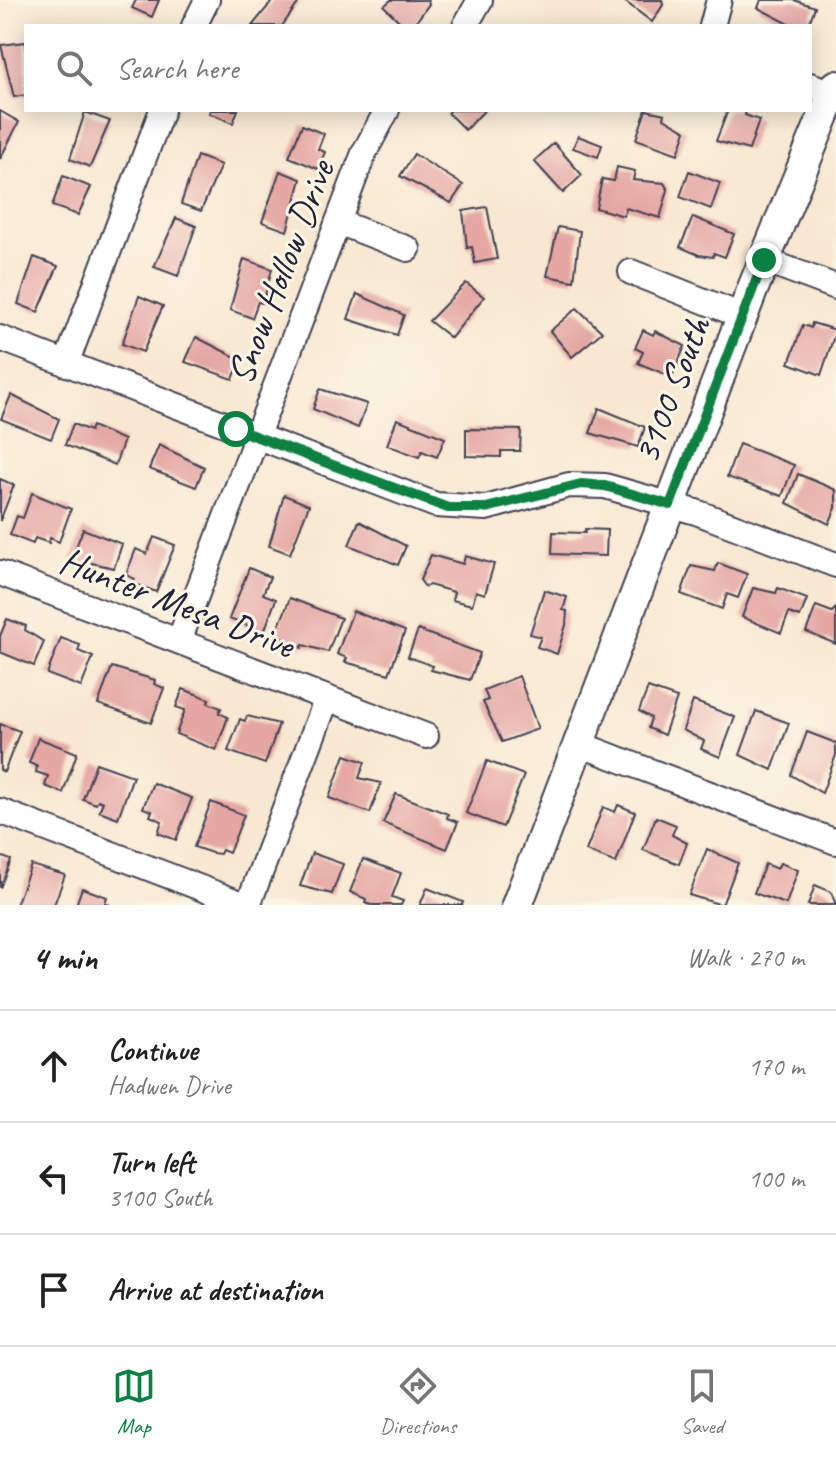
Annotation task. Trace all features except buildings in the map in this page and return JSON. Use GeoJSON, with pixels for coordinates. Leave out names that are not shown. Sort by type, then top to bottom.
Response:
{"type":"FeatureCollection","features":[{"type":"Feature","properties":{"kind":"main road","name":"3100 South"},"geometry":{"type":"LineString","coordinates":[[517,905],[829,90]]}},
{"type":"Feature","properties":{"kind":"street"},"geometry":{"type":"LineString","coordinates":[[195,24],[207,0]]}},
{"type":"Feature","properties":{"kind":"street"},"geometry":{"type":"LineString","coordinates":[[466,24],[480,0]]}},
{"type":"Feature","properties":{"kind":"street"},"geometry":{"type":"LineString","coordinates":[[713,24],[719,0]]}},
{"type":"Feature","properties":{"kind":"street"},"geometry":{"type":"LineString","coordinates":[[66,364],[161,112]]}},
{"type":"Feature","properties":{"kind":"street","name":"Snow Hollow Drive"},"geometry":{"type":"LineString","coordinates":[[179,641],[369,140],[386,112]]}},
{"type":"Feature","properties":{"kind":"street"},"geometry":{"type":"LineString","coordinates":[[338,222],[408,249]]}},
{"type":"Feature","properties":{"kind":"street"},"geometry":{"type":"LineString","coordinates":[[764,260],[836,287]]}},
{"type":"Feature","properties":{"kind":"street"},"geometry":{"type":"LineString","coordinates":[[631,272],[742,316]]}},
{"type":"Feature","properties":{"kind":"street"},"geometry":{"type":"LineString","coordinates":[[0,338],[448,508],[486,508],[581,484],[605,486],[670,505],[836,565]]}},
{"type":"Feature","properties":{"kind":"street","name":"Hunter Mesa Drive"},"geometry":{"type":"LineString","coordinates":[[0,573],[426,736]]}},
{"type":"Feature","properties":{"kind":"street"},"geometry":{"type":"LineString","coordinates":[[0,811],[247,905],[327,698]]}},
{"type":"Feature","properties":{"kind":"street"},"geometry":{"type":"LineString","coordinates":[[579,744],[836,842]]}},
{"type":"Feature","properties":{"kind":"route"},"geometry":{"type":"LineString","coordinates":[[236,429],[448,508],[486,508],[581,484],[618,489],[670,505],[764,260]]}}]}
